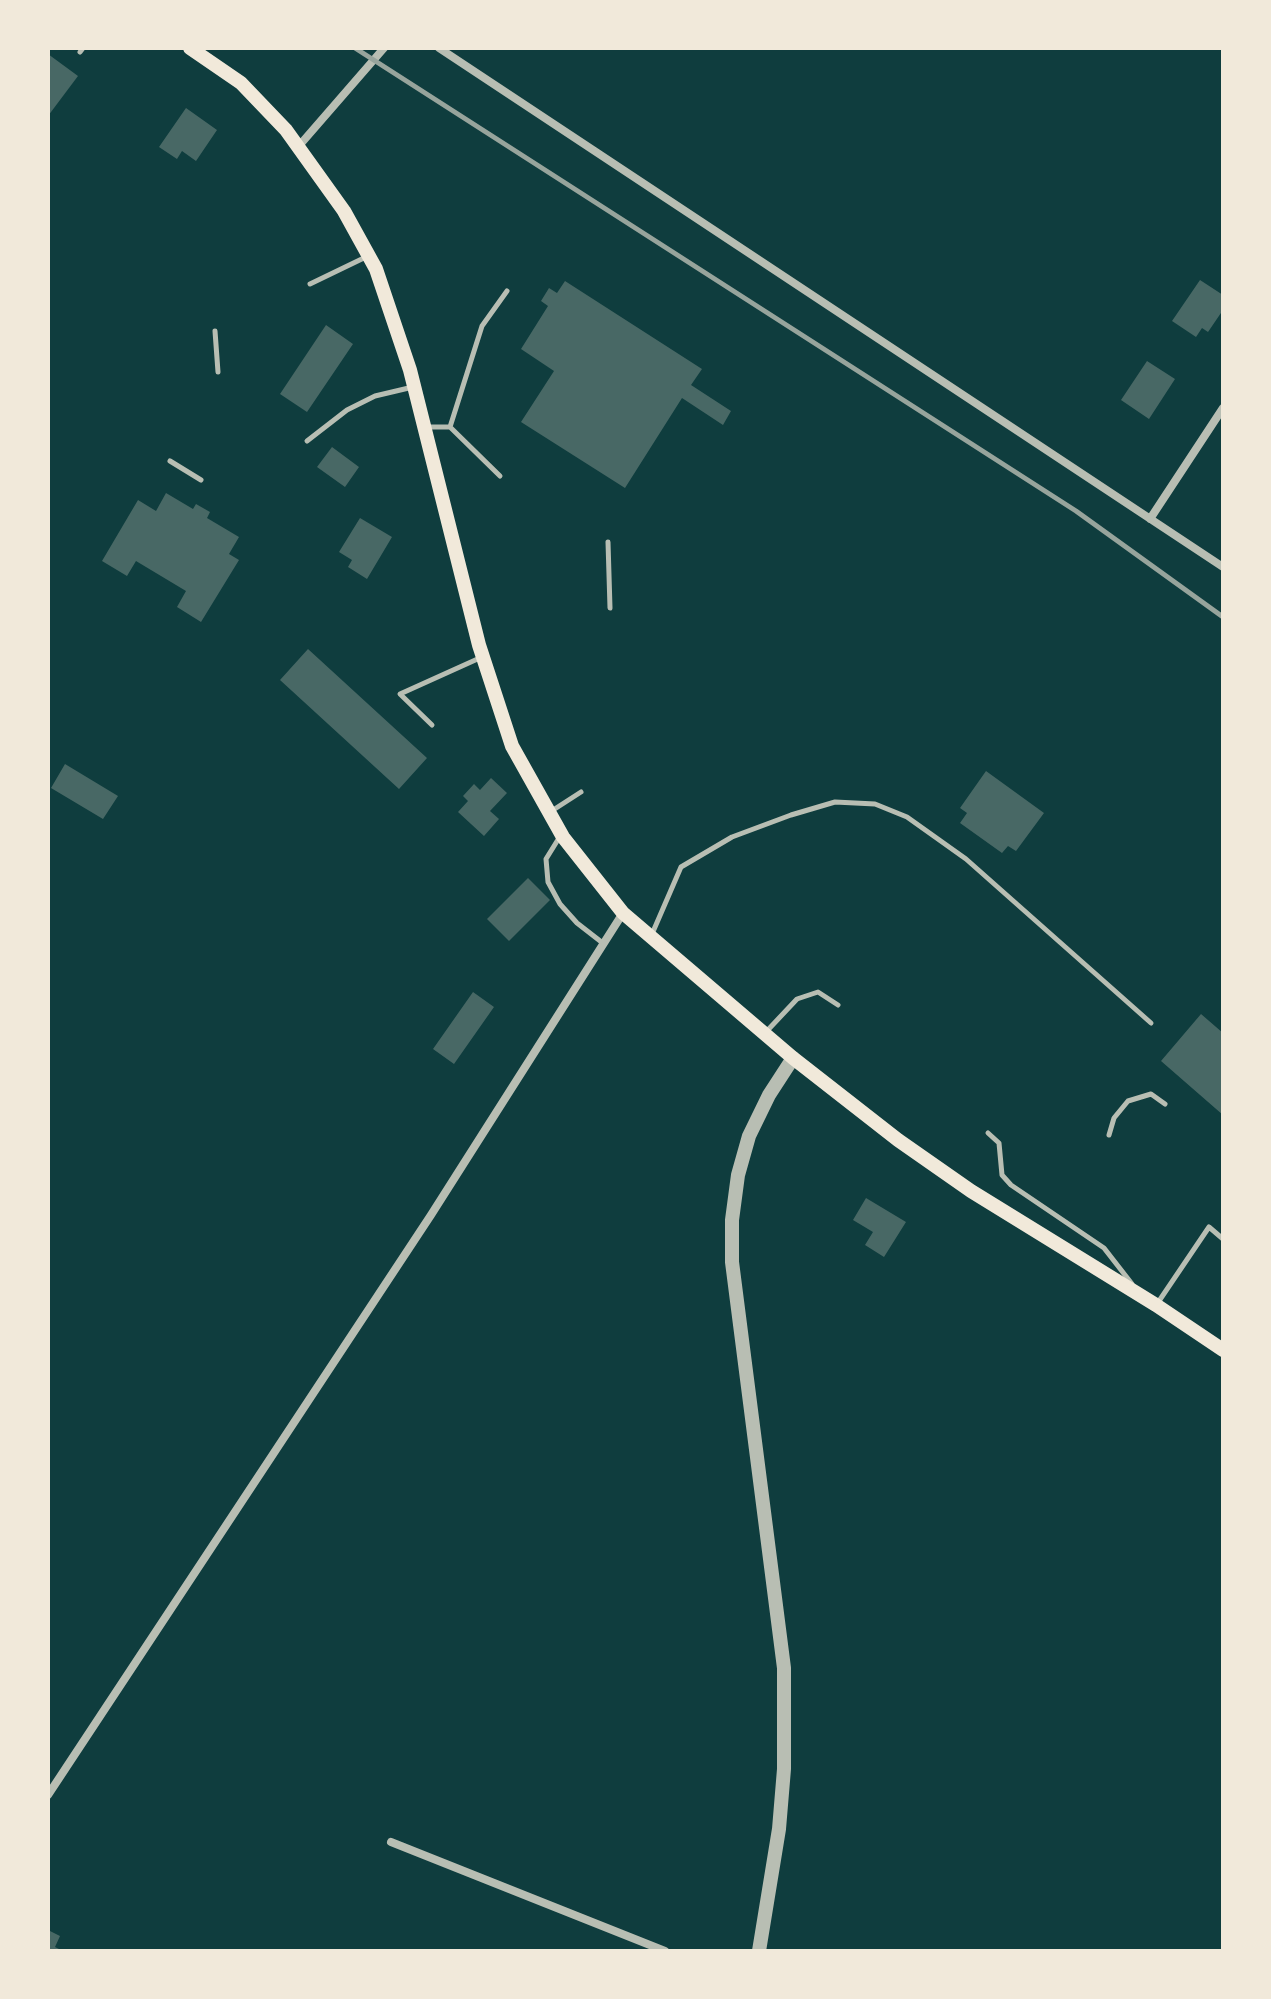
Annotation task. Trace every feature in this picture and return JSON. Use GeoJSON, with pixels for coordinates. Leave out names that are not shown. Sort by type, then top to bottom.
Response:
{"type":"FeatureCollection","features":[{"type":"Feature","properties":{"kind":"main road"},"geometry":{"type":"LineString","coordinates":[[190,48],[241,83],[286,130],[344,211],[376,269],[414,387],[482,656],[512,746],[561,834],[623,913],[793,1058],[898,1140],[971,1191],[1141,1295],[1223,1350]]}},
{"type":"Feature","properties":{"kind":"street"},"geometry":{"type":"LineString","coordinates":[[298,147],[384,48]]}},
{"type":"Feature","properties":{"kind":"street"},"geometry":{"type":"LineString","coordinates":[[439,48],[1223,567]]}},
{"type":"Feature","properties":{"kind":"street"},"geometry":{"type":"LineString","coordinates":[[1150,519],[1223,408]]}},
{"type":"Feature","properties":{"kind":"street"},"geometry":{"type":"LineString","coordinates":[[48,1795],[431,1215],[623,913]]}},
{"type":"Feature","properties":{"kind":"street"},"geometry":{"type":"LineString","coordinates":[[759,1951],[779,1829],[784,1769],[784,1668],[732,1262],[732,1220],[738,1175],[749,1136],[769,1095],[793,1058]]}},
{"type":"Feature","properties":{"kind":"street"},"geometry":{"type":"LineString","coordinates":[[391,1842],[665,1951]]}},
{"type":"Feature","properties":{"kind":"lane"},"geometry":{"type":"LineString","coordinates":[[310,284],[369,256]]}},
{"type":"Feature","properties":{"kind":"lane"},"geometry":{"type":"LineString","coordinates":[[450,427],[482,326],[507,291]]}},
{"type":"Feature","properties":{"kind":"lane"},"geometry":{"type":"LineString","coordinates":[[215,331],[218,372]]}},
{"type":"Feature","properties":{"kind":"lane"},"geometry":{"type":"LineString","coordinates":[[307,441],[347,410],[375,396],[414,387]]}},
{"type":"Feature","properties":{"kind":"lane"},"geometry":{"type":"LineString","coordinates":[[424,427],[450,427],[500,476]]}},
{"type":"Feature","properties":{"kind":"lane"},"geometry":{"type":"LineString","coordinates":[[170,461],[201,480]]}},
{"type":"Feature","properties":{"kind":"lane"},"geometry":{"type":"LineString","coordinates":[[608,542],[610,608]]}},
{"type":"Feature","properties":{"kind":"lane"},"geometry":{"type":"LineString","coordinates":[[432,725],[400,694],[482,656]]}},
{"type":"Feature","properties":{"kind":"lane"},"geometry":{"type":"LineString","coordinates":[[549,813],[581,792]]}},
{"type":"Feature","properties":{"kind":"lane"},"geometry":{"type":"LineString","coordinates":[[650,938],[681,867],[732,837],[791,815],[835,802],[875,804],[907,817],[966,859],[1151,1023]]}},
{"type":"Feature","properties":{"kind":"lane"},"geometry":{"type":"LineString","coordinates":[[561,834],[546,859],[548,882],[560,904],[604,944]]}},
{"type":"Feature","properties":{"kind":"lane"},"geometry":{"type":"LineString","coordinates":[[764,1034],[797,999],[818,992],[838,1005]]}},
{"type":"Feature","properties":{"kind":"lane"},"geometry":{"type":"LineString","coordinates":[[1109,1135],[1114,1118],[1128,1101],[1151,1094],[1165,1104]]}},
{"type":"Feature","properties":{"kind":"lane"},"geometry":{"type":"LineString","coordinates":[[988,1133],[999,1143],[1002,1175],[1011,1185],[1104,1248],[1141,1295]]}},
{"type":"Feature","properties":{"kind":"lane"},"geometry":{"type":"LineString","coordinates":[[1156,1305],[1209,1227],[1223,1239]]}},
{"type":"Feature","properties":{"kind":"building"},"geometry":{"type":"Polygon","coordinates":[[[48,54],[78,76],[48,116],[48,54]]]}},
{"type":"Feature","properties":{"kind":"building"},"geometry":{"type":"Polygon","coordinates":[[[186,108],[217,130],[196,161],[182,151],[177,159],[159,147],[186,108]]]}},
{"type":"Feature","properties":{"kind":"building"},"geometry":{"type":"Polygon","coordinates":[[[1200,280],[1223,295],[1223,310],[1208,332],[1202,328],[1196,337],[1172,321],[1200,280]]]}},
{"type":"Feature","properties":{"kind":"building"},"geometry":{"type":"Polygon","coordinates":[[[565,281],[702,369],[691,385],[731,411],[723,425],[682,398],[625,488],[521,422],[554,371],[521,349],[548,306],[541,301],[549,288],[557,293],[565,281]]]}},
{"type":"Feature","properties":{"kind":"building"},"geometry":{"type":"Polygon","coordinates":[[[326,325],[353,344],[307,412],[280,394],[326,325]]]}},
{"type":"Feature","properties":{"kind":"building"},"geometry":{"type":"Polygon","coordinates":[[[1147,361],[1175,379],[1149,419],[1121,400],[1147,361]]]}},
{"type":"Feature","properties":{"kind":"building"},"geometry":{"type":"Polygon","coordinates":[[[332,447],[359,467],[345,487],[317,467],[332,447]]]}},
{"type":"Feature","properties":{"kind":"building"},"geometry":{"type":"Polygon","coordinates":[[[166,493],[193,509],[196,504],[210,512],[207,518],[239,537],[229,554],[239,560],[201,622],[177,607],[186,591],[136,561],[127,576],[102,561],[138,500],[156,511],[166,493]]]}},
{"type":"Feature","properties":{"kind":"building"},"geometry":{"type":"Polygon","coordinates":[[[360,518],[392,537],[367,579],[348,567],[352,560],[339,552],[360,518]]]}},
{"type":"Feature","properties":{"kind":"building"},"geometry":{"type":"Polygon","coordinates":[[[308,649],[427,758],[399,789],[280,680],[308,649]]]}},
{"type":"Feature","properties":{"kind":"building"},"geometry":{"type":"Polygon","coordinates":[[[65,764],[118,796],[103,819],[51,788],[65,764]]]}},
{"type":"Feature","properties":{"kind":"building"},"geometry":{"type":"Polygon","coordinates":[[[986,771],[1044,813],[1016,851],[1008,846],[1002,853],[960,823],[967,813],[960,808],[986,771]]]}},
{"type":"Feature","properties":{"kind":"building"},"geometry":{"type":"Polygon","coordinates":[[[491,778],[507,793],[490,811],[499,819],[484,836],[458,812],[468,801],[463,796],[474,784],[480,790],[491,778]]]}},
{"type":"Feature","properties":{"kind":"building"},"geometry":{"type":"Polygon","coordinates":[[[528,878],[550,900],[509,941],[487,919],[528,878]]]}},
{"type":"Feature","properties":{"kind":"building"},"geometry":{"type":"Polygon","coordinates":[[[473,992],[494,1007],[454,1064],[433,1049],[473,992]]]}},
{"type":"Feature","properties":{"kind":"building"},"geometry":{"type":"Polygon","coordinates":[[[1201,1014],[1223,1033],[1223,1115],[1161,1061],[1201,1014]]]}},
{"type":"Feature","properties":{"kind":"building"},"geometry":{"type":"Polygon","coordinates":[[[866,1198],[906,1222],[884,1257],[865,1245],[873,1232],[853,1220],[866,1198]]]}},
{"type":"Feature","properties":{"kind":"building"},"geometry":{"type":"Polygon","coordinates":[[[48,1930],[60,1936],[55,1947],[63,1951],[48,1951],[48,1930]]]}},
{"type":"Feature","properties":{"kind":"railway"},"geometry":{"type":"LineString","coordinates":[[355,48],[1076,511],[1223,617]]}}]}
